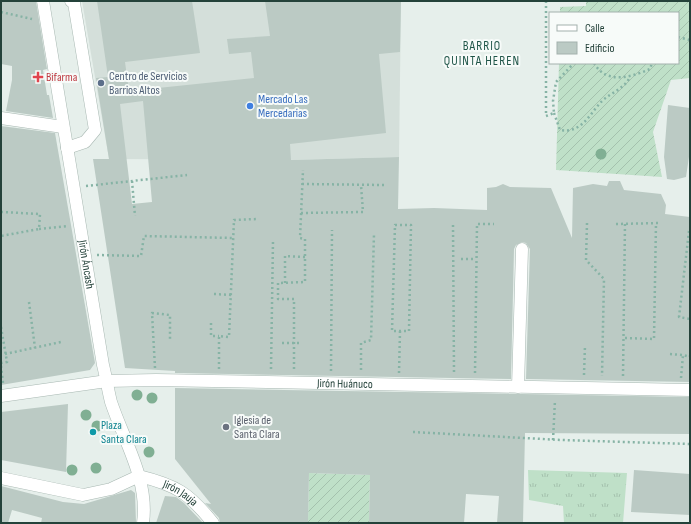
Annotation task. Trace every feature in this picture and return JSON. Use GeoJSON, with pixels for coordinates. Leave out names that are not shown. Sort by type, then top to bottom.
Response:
{"type":"FeatureCollection","features":[{"type":"Feature","properties":{"kind":"street","name":"Jirón Áncash"},"geometry":{"type":"LineString","coordinates":[[43,1],[73,187],[107,382],[111,401],[139,476],[144,505],[143,523]]}},
{"type":"Feature","properties":{"kind":"street"},"geometry":{"type":"LineString","coordinates":[[67,148],[85,142],[95,130],[74,3],[71,1]]}},
{"type":"Feature","properties":{"kind":"street"},"geometry":{"type":"LineString","coordinates":[[1,118],[64,127]]}},
{"type":"Feature","properties":{"kind":"street"},"geometry":{"type":"LineString","coordinates":[[518,387],[522,249]]}},
{"type":"Feature","properties":{"kind":"street","name":"Jirón Huánuco"},"geometry":{"type":"LineString","coordinates":[[1,396],[107,382],[156,380],[685,390]]}},
{"type":"Feature","properties":{"kind":"street"},"geometry":{"type":"LineString","coordinates":[[1,478],[83,495],[111,489],[139,476]]}},
{"type":"Feature","properties":{"kind":"street","name":"Jirón Jauja"},"geometry":{"type":"LineString","coordinates":[[139,476],[163,481],[184,492],[213,523]]}},
{"type":"Feature","properties":{"kind":"path"},"geometry":{"type":"LineString","coordinates":[[546,1],[546,116],[554,113]]}},
{"type":"Feature","properties":{"kind":"path"},"geometry":{"type":"LineString","coordinates":[[1,12],[46,23]]}},
{"type":"Feature","properties":{"kind":"path"},"geometry":{"type":"LineString","coordinates":[[679,37],[690,40]]}},
{"type":"Feature","properties":{"kind":"path"},"geometry":{"type":"LineString","coordinates":[[573,64],[556,82],[553,101],[554,113],[560,130],[568,130],[585,123],[601,102],[627,83],[630,77]]}},
{"type":"Feature","properties":{"kind":"path"},"geometry":{"type":"LineString","coordinates":[[595,64],[597,68],[608,76],[630,77],[650,69],[652,64]]}},
{"type":"Feature","properties":{"kind":"path"},"geometry":{"type":"LineString","coordinates":[[294,382],[294,299],[278,299],[278,283],[305,282],[305,239],[300,238],[303,170]]}},
{"type":"Feature","properties":{"kind":"path"},"geometry":{"type":"LineString","coordinates":[[73,187],[187,175]]}},
{"type":"Feature","properties":{"kind":"path"},"geometry":{"type":"LineString","coordinates":[[132,181],[135,216]]}},
{"type":"Feature","properties":{"kind":"path"},"geometry":{"type":"LineString","coordinates":[[302,184],[384,186]]}},
{"type":"Feature","properties":{"kind":"path"},"geometry":{"type":"LineString","coordinates":[[301,213],[363,212],[361,185]]}},
{"type":"Feature","properties":{"kind":"path"},"geometry":{"type":"LineString","coordinates":[[1,212],[40,214],[39,229]]}},
{"type":"Feature","properties":{"kind":"path"},"geometry":{"type":"LineString","coordinates":[[211,323],[211,336],[229,337],[232,295],[234,220],[257,219]]}},
{"type":"Feature","properties":{"kind":"path"},"geometry":{"type":"LineString","coordinates":[[587,223],[586,260],[604,279],[602,388]]}},
{"type":"Feature","properties":{"kind":"path"},"geometry":{"type":"LineString","coordinates":[[622,389],[625,338],[625,223]]}},
{"type":"Feature","properties":{"kind":"path"},"geometry":{"type":"LineString","coordinates":[[625,338],[654,339],[656,223]]}},
{"type":"Feature","properties":{"kind":"path"},"geometry":{"type":"LineString","coordinates":[[616,224],[661,223]]}},
{"type":"Feature","properties":{"kind":"path"},"geometry":{"type":"LineString","coordinates":[[475,386],[477,224],[494,224]]}},
{"type":"Feature","properties":{"kind":"path"},"geometry":{"type":"LineString","coordinates":[[1,236],[39,229],[80,225]]}},
{"type":"Feature","properties":{"kind":"path"},"geometry":{"type":"LineString","coordinates":[[395,225],[411,225],[409,331],[400,331],[392,332],[395,225]]}},
{"type":"Feature","properties":{"kind":"path"},"geometry":{"type":"LineString","coordinates":[[453,225],[454,385]]}},
{"type":"Feature","properties":{"kind":"path"},"geometry":{"type":"LineString","coordinates":[[331,383],[332,230]]}},
{"type":"Feature","properties":{"kind":"path"},"geometry":{"type":"LineString","coordinates":[[689,231],[679,317],[690,319]]}},
{"type":"Feature","properties":{"kind":"path"},"geometry":{"type":"LineString","coordinates":[[360,383],[361,343],[372,340],[374,234]]}},
{"type":"Feature","properties":{"kind":"path"},"geometry":{"type":"LineString","coordinates":[[85,255],[141,256],[144,236],[233,238]]}},
{"type":"Feature","properties":{"kind":"path"},"geometry":{"type":"LineString","coordinates":[[270,381],[273,240]]}},
{"type":"Feature","properties":{"kind":"path"},"geometry":{"type":"LineString","coordinates":[[286,283],[285,256],[305,257]]}},
{"type":"Feature","properties":{"kind":"path"},"geometry":{"type":"LineString","coordinates":[[461,259],[476,259]]}},
{"type":"Feature","properties":{"kind":"path"},"geometry":{"type":"LineString","coordinates":[[214,294],[232,295]]}},
{"type":"Feature","properties":{"kind":"path"},"geometry":{"type":"LineString","coordinates":[[29,302],[35,348]]}},
{"type":"Feature","properties":{"kind":"path"},"geometry":{"type":"LineString","coordinates":[[156,380],[152,313],[170,315],[170,339]]}},
{"type":"Feature","properties":{"kind":"path"},"geometry":{"type":"LineString","coordinates":[[1,327],[6,362],[1,364]]}},
{"type":"Feature","properties":{"kind":"path"},"geometry":{"type":"LineString","coordinates":[[399,384],[400,331]]}},
{"type":"Feature","properties":{"kind":"path"},"geometry":{"type":"LineString","coordinates":[[218,380],[219,336]]}},
{"type":"Feature","properties":{"kind":"path"},"geometry":{"type":"LineString","coordinates":[[5,354],[61,342]]}},
{"type":"Feature","properties":{"kind":"path"},"geometry":{"type":"LineString","coordinates":[[282,343],[302,343]]}},
{"type":"Feature","properties":{"kind":"path"},"geometry":{"type":"LineString","coordinates":[[584,388],[585,345]]}},
{"type":"Feature","properties":{"kind":"path"},"geometry":{"type":"LineString","coordinates":[[670,354],[690,356],[690,354]]}},
{"type":"Feature","properties":{"kind":"path"},"geometry":{"type":"LineString","coordinates":[[683,355],[685,390]]}},
{"type":"Feature","properties":{"kind":"path"},"geometry":{"type":"LineString","coordinates":[[553,440],[555,387]]}},
{"type":"Feature","properties":{"kind":"path"},"geometry":{"type":"LineString","coordinates":[[413,432],[553,440],[690,444]]}},
{"type":"Feature","properties":{"kind":"shaded area","name":"Mercado Las Mercedarias"},"geometry":{"type":"Polygon","coordinates":[[[82,1],[401,1],[399,157],[289,160],[109,159],[82,1]]]}},
{"type":"Feature","properties":{"kind":"green space"},"geometry":{"type":"Polygon","coordinates":[[[586,1],[687,1],[690,3],[690,78],[671,80],[653,132],[662,177],[556,170],[559,64],[679,64],[679,12],[560,12],[560,7],[586,6],[586,1]]]}},
{"type":"Feature","properties":{"kind":"green space"},"geometry":{"type":"Polygon","coordinates":[[[528,470],[627,473],[623,523],[564,523],[563,506],[529,500],[528,470]]]}},
{"type":"Feature","properties":{"kind":"green space"},"geometry":{"type":"Polygon","coordinates":[[[309,473],[370,475],[369,523],[308,523],[309,473]]]}},
{"type":"Feature","properties":{"kind":"building"},"geometry":{"type":"Polygon","coordinates":[[[1,1],[36,1],[47,69],[43,70],[53,118],[6,111],[12,80],[12,66],[1,64],[1,1]]]}},
{"type":"Feature","properties":{"kind":"building"},"geometry":{"type":"Polygon","coordinates":[[[97,1],[192,1],[200,53],[125,62],[129,91],[254,78],[251,52],[229,54],[227,39],[270,36],[265,1],[401,1],[400,52],[379,54],[386,133],[290,144],[291,160],[399,157],[398,209],[434,208],[487,210],[487,188],[496,187],[503,184],[510,187],[551,188],[572,238],[573,188],[593,184],[607,186],[609,181],[620,181],[624,190],[661,194],[666,205],[665,214],[690,217],[690,382],[526,379],[530,249],[526,243],[522,242],[516,245],[514,249],[511,379],[175,373],[175,371],[125,368],[93,159],[109,159],[96,78],[108,77],[97,1]],[[143,101],[120,104],[132,204],[152,202],[143,101]]]}},
{"type":"Feature","properties":{"kind":"building"},"geometry":{"type":"Polygon","coordinates":[[[668,105],[690,108],[690,150],[686,177],[674,180],[667,179],[664,157],[668,105]]]}},
{"type":"Feature","properties":{"kind":"building"},"geometry":{"type":"Polygon","coordinates":[[[1,126],[55,133],[95,363],[90,370],[1,385],[1,126]]]}},
{"type":"Feature","properties":{"kind":"building"},"geometry":{"type":"Polygon","coordinates":[[[175,388],[690,397],[690,434],[525,433],[523,523],[497,523],[499,496],[466,494],[464,523],[369,523],[370,475],[309,473],[308,523],[220,523],[219,518],[205,503],[211,504],[175,459],[175,388]]]}},
{"type":"Feature","properties":{"kind":"building"},"geometry":{"type":"Polygon","coordinates":[[[68,404],[66,472],[1,460],[1,412],[68,404]]]}},
{"type":"Feature","properties":{"kind":"building"},"geometry":{"type":"Polygon","coordinates":[[[634,470],[690,474],[690,515],[631,512],[634,470]]]}},
{"type":"Feature","properties":{"kind":"building"},"geometry":{"type":"Polygon","coordinates":[[[1,486],[63,502],[84,504],[131,490],[135,493],[136,523],[41,523],[42,518],[12,510],[8,523],[1,523],[1,486]]]}},
{"type":"Feature","properties":{"kind":"building"},"geometry":{"type":"Polygon","coordinates":[[[165,496],[176,497],[184,503],[203,523],[156,523],[165,496]]]}},
{"type":"Feature","properties":{"kind":"place","name":"Bifarma"},"geometry":{"type":"Point","coordinates":[38,77]}},
{"type":"Feature","properties":{"kind":"place","name":"Centro de Servicios Barrios Altos"},"geometry":{"type":"Point","coordinates":[101,83]}},
{"type":"Feature","properties":{"kind":"place","name":"Mercado Las Mercedarias"},"geometry":{"type":"Point","coordinates":[250,106]}},
{"type":"Feature","properties":{"kind":"place","name":"Iglesia de Santa Clara"},"geometry":{"type":"Point","coordinates":[226,427]}},
{"type":"Feature","properties":{"kind":"place","name":"Plaza Santa Clara"},"geometry":{"type":"Point","coordinates":[93,432]}},
{"type":"Feature","properties":{"kind":"district","name":"BARRIO QUINTA HEREN"},"geometry":{"type":"Point","coordinates":[482,54]}}]}
